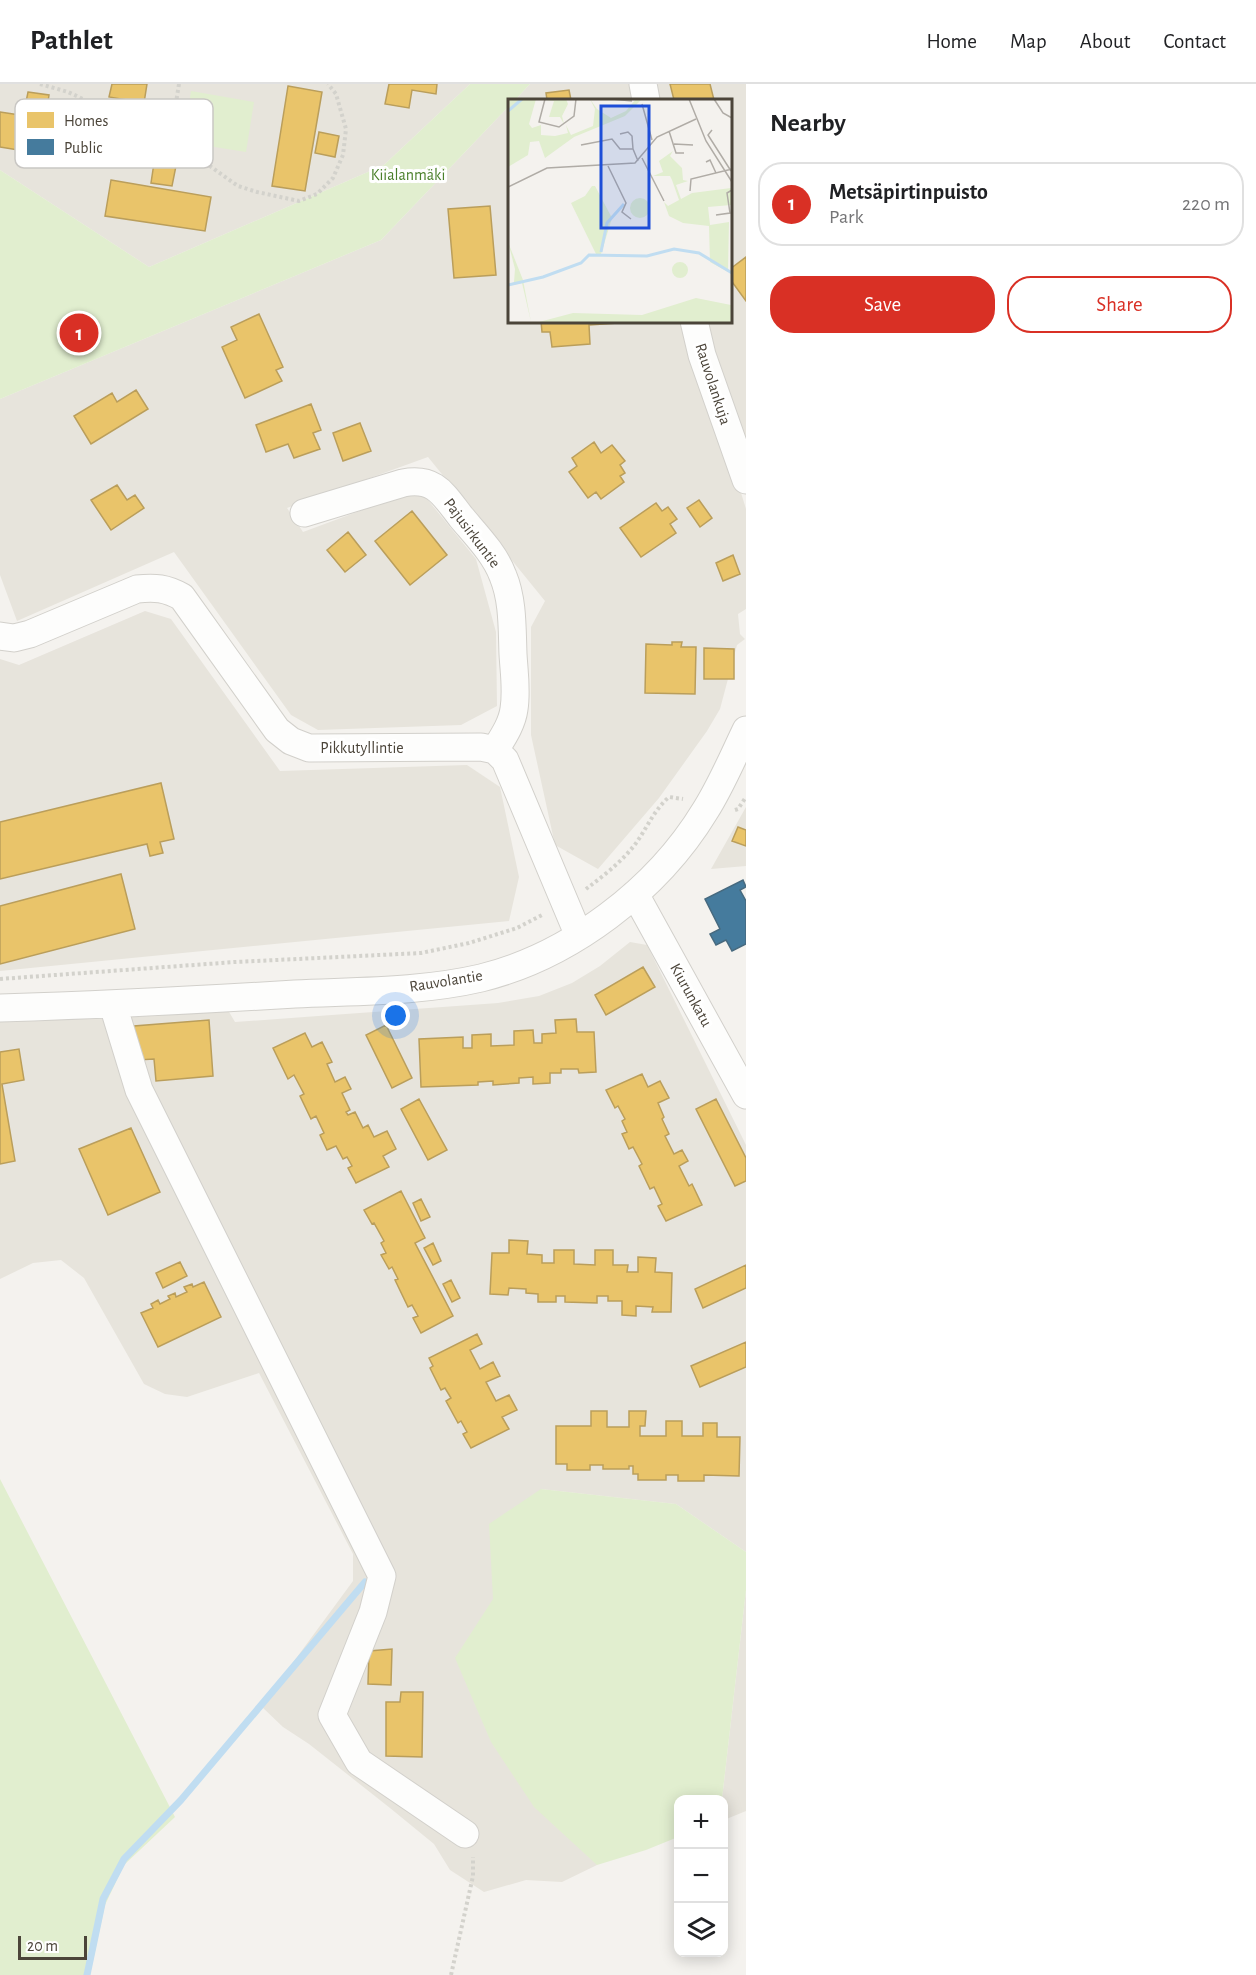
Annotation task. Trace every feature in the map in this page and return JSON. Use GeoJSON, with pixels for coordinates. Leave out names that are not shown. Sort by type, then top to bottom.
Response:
{"type":"FeatureCollection","features":[{"type":"Feature","properties":{"kind":"street"},"geometry":{"type":"LineString","coordinates":[[643,84],[646,99]]}},
{"type":"Feature","properties":{"kind":"street","name":"Rauvolankuja"},"geometry":{"type":"LineString","coordinates":[[694,322],[702,355],[746,480]]}},
{"type":"Feature","properties":{"kind":"street","name":"Pajusirkuntie"},"geometry":{"type":"LineString","coordinates":[[304,513],[417,480],[432,484],[443,494],[475,533],[494,558],[503,576],[512,621],[514,710],[508,730],[495,750]]}},
{"type":"Feature","properties":{"kind":"street","name":"Pikkutyllintie"},"geometry":{"type":"LineString","coordinates":[[0,636],[14,638],[30,634],[137,589],[152,587],[169,589],[182,597],[278,730],[291,741],[309,748],[481,747],[495,750]]}},
{"type":"Feature","properties":{"kind":"street","name":"Rauvolantie"},"geometry":{"type":"LineString","coordinates":[[0,1008],[113,1005],[420,987],[480,978],[532,962],[579,936],[635,894],[675,854],[706,810],[746,730]]}},
{"type":"Feature","properties":{"kind":"street"},"geometry":{"type":"LineString","coordinates":[[495,750],[505,760],[579,936]]}},
{"type":"Feature","properties":{"kind":"street","name":"Kiurunkatu"},"geometry":{"type":"LineString","coordinates":[[635,894],[746,1095]]}},
{"type":"Feature","properties":{"kind":"street"},"geometry":{"type":"LineString","coordinates":[[113,1005],[139,1090],[382,1576],[374,1612],[332,1715],[359,1762],[465,1834]]}},
{"type":"Feature","properties":{"kind":"path"},"geometry":{"type":"LineString","coordinates":[[40,84],[68,92],[82,99]]}},
{"type":"Feature","properties":{"kind":"path"},"geometry":{"type":"LineString","coordinates":[[177,99],[179,84]]}},
{"type":"Feature","properties":{"kind":"path"},"geometry":{"type":"LineString","coordinates":[[213,168],[238,186],[257,192],[299,201],[317,194],[333,178],[343,155],[346,129],[336,94],[328,84]]}},
{"type":"Feature","properties":{"kind":"path"},"geometry":{"type":"LineString","coordinates":[[581,892],[600,879],[633,847],[658,807],[669,797],[682,798],[706,810]]}},
{"type":"Feature","properties":{"kind":"path"},"geometry":{"type":"LineString","coordinates":[[0,979],[235,962],[422,953],[469,943],[517,928],[545,914]]}},
{"type":"Feature","properties":{"kind":"path"},"geometry":{"type":"LineString","coordinates":[[451,1975],[473,1876],[473,1851],[465,1834]]}},
{"type":"Feature","properties":{"kind":"shaded area"},"geometry":{"type":"Polygon","coordinates":[[[0,84],[470,84],[384,165],[149,267],[0,170],[0,84]]]}},
{"type":"Feature","properties":{"kind":"shaded area"},"geometry":{"type":"Polygon","coordinates":[[[530,84],[633,84],[636,99],[516,99],[530,84]]]}},
{"type":"Feature","properties":{"kind":"shaded area"},"geometry":{"type":"Polygon","coordinates":[[[651,84],[746,84],[746,449],[706,322],[731,322],[731,99],[654,99],[651,84]]]}},
{"type":"Feature","properties":{"kind":"shaded area"},"geometry":{"type":"Polygon","coordinates":[[[508,107],[508,322],[679,322],[725,441],[746,509],[746,609],[738,614],[740,634],[745,639],[737,645],[720,709],[707,731],[659,798],[598,869],[555,845],[531,735],[531,627],[545,601],[428,457],[287,508],[303,532],[419,489],[476,559],[496,632],[497,706],[461,725],[318,730],[291,715],[174,552],[17,621],[0,575],[0,399],[381,240],[508,107]]]}},
{"type":"Feature","properties":{"kind":"shaded area"},"geometry":{"type":"Polygon","coordinates":[[[145,611],[171,619],[280,771],[467,765],[500,787],[519,877],[509,921],[0,971],[0,659],[19,665],[145,611]]]}},
{"type":"Feature","properties":{"kind":"shaded area"},"geometry":{"type":"Polygon","coordinates":[[[746,807],[746,866],[711,869],[746,807]]]}},
{"type":"Feature","properties":{"kind":"shaded area"},"geometry":{"type":"Polygon","coordinates":[[[630,942],[647,945],[746,1145],[746,1552],[676,1504],[541,1489],[597,1865],[562,1882],[526,1880],[484,1892],[450,1870],[434,1844],[309,1744],[283,1727],[261,1706],[353,1581],[353,1554],[259,1373],[187,1397],[165,1394],[144,1384],[84,1278],[61,1260],[33,1263],[0,1279],[0,1021],[127,1017],[225,1005],[235,1022],[498,1003],[539,996],[572,983],[600,966],[630,942]]]}},
{"type":"Feature","properties":{"kind":"shaded area"},"geometry":{"type":"Polygon","coordinates":[[[746,1590],[746,1811],[728,1818],[728,1795],[722,1795],[746,1590]]]}},
{"type":"Feature","properties":{"kind":"green space","name":"Kiialanmäki"},"geometry":{"type":"Polygon","coordinates":[[[470,84],[530,84],[516,99],[508,99],[508,107],[381,240],[0,399],[0,170],[149,267],[384,165],[470,84]]]}},
{"type":"Feature","properties":{"kind":"green space"},"geometry":{"type":"Polygon","coordinates":[[[191,91],[254,102],[246,152],[213,147],[213,99],[190,99],[191,91]]]}},
{"type":"Feature","properties":{"kind":"green space"},"geometry":{"type":"Polygon","coordinates":[[[0,1479],[175,1817],[124,1865],[105,1905],[90,1975],[0,1975],[0,1479]]]}},
{"type":"Feature","properties":{"kind":"green space"},"geometry":{"type":"Polygon","coordinates":[[[541,1489],[676,1504],[746,1552],[746,1590],[722,1795],[674,1795],[674,1839],[597,1865],[534,1807],[491,1742],[455,1658],[493,1599],[489,1524],[541,1489]]]}},
{"type":"Feature","properties":{"kind":"building: Homes"},"geometry":{"type":"Polygon","coordinates":[[[112,84],[147,84],[145,99],[109,97],[112,84]]]}},
{"type":"Feature","properties":{"kind":"building: Homes"},"geometry":{"type":"Polygon","coordinates":[[[389,84],[437,84],[436,94],[412,90],[409,108],[385,104],[389,84]]]}},
{"type":"Feature","properties":{"kind":"building: Homes"},"geometry":{"type":"Polygon","coordinates":[[[670,84],[710,84],[714,99],[674,99],[670,84]]]}},
{"type":"Feature","properties":{"kind":"building: Homes"},"geometry":{"type":"Polygon","coordinates":[[[288,86],[322,92],[305,191],[272,186],[288,86]]]}},
{"type":"Feature","properties":{"kind":"building: Homes"},"geometry":{"type":"Polygon","coordinates":[[[569,90],[571,99],[547,99],[546,93],[569,90]]]}},
{"type":"Feature","properties":{"kind":"building: Homes"},"geometry":{"type":"Polygon","coordinates":[[[28,92],[49,95],[48,99],[27,99],[28,92]]]}},
{"type":"Feature","properties":{"kind":"building: Homes"},"geometry":{"type":"Polygon","coordinates":[[[0,112],[15,114],[15,149],[0,147],[0,112]]]}},
{"type":"Feature","properties":{"kind":"building: Homes"},"geometry":{"type":"Polygon","coordinates":[[[319,132],[339,136],[335,157],[315,153],[319,132]]]}},
{"type":"Feature","properties":{"kind":"building: Homes"},"geometry":{"type":"Polygon","coordinates":[[[153,168],[176,168],[172,186],[151,183],[153,168]]]}},
{"type":"Feature","properties":{"kind":"building: Homes"},"geometry":{"type":"Polygon","coordinates":[[[111,180],[211,197],[205,231],[105,216],[111,180]]]}},
{"type":"Feature","properties":{"kind":"building: Homes"},"geometry":{"type":"Polygon","coordinates":[[[490,206],[496,275],[454,278],[448,209],[490,206]]]}},
{"type":"Feature","properties":{"kind":"building: Homes"},"geometry":{"type":"Polygon","coordinates":[[[746,257],[746,301],[731,280],[731,268],[746,257]]]}},
{"type":"Feature","properties":{"kind":"building: Homes"},"geometry":{"type":"Polygon","coordinates":[[[259,314],[283,367],[276,370],[282,381],[245,398],[222,347],[237,340],[231,327],[259,314]]]}},
{"type":"Feature","properties":{"kind":"building: Homes"},"geometry":{"type":"Polygon","coordinates":[[[541,322],[617,323],[589,325],[590,344],[552,347],[550,332],[542,332],[541,322]]]}},
{"type":"Feature","properties":{"kind":"building: Homes"},"geometry":{"type":"Polygon","coordinates":[[[136,390],[148,409],[91,444],[74,416],[112,393],[117,402],[136,390]]]}},
{"type":"Feature","properties":{"kind":"building: Homes"},"geometry":{"type":"Polygon","coordinates":[[[311,404],[321,430],[313,433],[320,449],[294,458],[288,444],[266,452],[256,425],[311,404]]]}},
{"type":"Feature","properties":{"kind":"building: Homes"},"geometry":{"type":"Polygon","coordinates":[[[360,423],[371,451],[343,461],[333,433],[360,423]]]}},
{"type":"Feature","properties":{"kind":"building: Homes"},"geometry":{"type":"Polygon","coordinates":[[[594,442],[601,453],[612,445],[625,461],[620,465],[625,473],[620,476],[624,482],[601,499],[596,492],[588,498],[569,472],[577,466],[572,458],[594,442]]]}},
{"type":"Feature","properties":{"kind":"building: Homes"},"geometry":{"type":"Polygon","coordinates":[[[117,485],[127,500],[135,495],[144,508],[111,530],[91,500],[117,485]]]}},
{"type":"Feature","properties":{"kind":"building: Homes"},"geometry":{"type":"Polygon","coordinates":[[[699,500],[712,518],[700,527],[687,508],[699,500]]]}},
{"type":"Feature","properties":{"kind":"building: Homes"},"geometry":{"type":"Polygon","coordinates":[[[656,503],[662,511],[668,507],[677,519],[670,524],[676,533],[641,557],[620,528],[656,503]]]}},
{"type":"Feature","properties":{"kind":"building: Homes"},"geometry":{"type":"Polygon","coordinates":[[[412,511],[447,555],[410,585],[375,541],[412,511]]]}},
{"type":"Feature","properties":{"kind":"building: Homes"},"geometry":{"type":"Polygon","coordinates":[[[348,532],[366,555],[345,572],[327,550],[348,532]]]}},
{"type":"Feature","properties":{"kind":"building: Homes"},"geometry":{"type":"Polygon","coordinates":[[[733,555],[740,574],[723,581],[716,563],[733,555]]]}},
{"type":"Feature","properties":{"kind":"building: Homes"},"geometry":{"type":"Polygon","coordinates":[[[672,642],[682,642],[681,647],[696,647],[695,694],[645,693],[646,644],[672,645],[672,642]]]}},
{"type":"Feature","properties":{"kind":"building: Homes"},"geometry":{"type":"Polygon","coordinates":[[[704,648],[734,649],[734,679],[704,679],[704,648]]]}},
{"type":"Feature","properties":{"kind":"building: Homes"},"geometry":{"type":"Polygon","coordinates":[[[161,783],[174,839],[160,842],[163,853],[150,856],[147,844],[0,879],[0,822],[161,783]]]}},
{"type":"Feature","properties":{"kind":"building: Homes"},"geometry":{"type":"Polygon","coordinates":[[[738,827],[746,830],[746,846],[732,841],[738,827]]]}},
{"type":"Feature","properties":{"kind":"building: Homes"},"geometry":{"type":"Polygon","coordinates":[[[121,874],[135,929],[0,964],[0,906],[121,874]]]}},
{"type":"Feature","properties":{"kind":"building: Homes"},"geometry":{"type":"Polygon","coordinates":[[[643,967],[655,987],[606,1015],[595,995],[643,967]]]}},
{"type":"Feature","properties":{"kind":"building: Homes"},"geometry":{"type":"Polygon","coordinates":[[[576,1019],[577,1032],[594,1032],[596,1072],[579,1073],[578,1069],[561,1069],[561,1073],[550,1073],[550,1083],[533,1084],[533,1077],[519,1078],[519,1083],[493,1085],[493,1081],[478,1082],[478,1085],[421,1087],[419,1039],[463,1037],[463,1048],[472,1048],[472,1035],[491,1034],[491,1046],[514,1045],[514,1031],[533,1030],[534,1043],[542,1043],[542,1034],[556,1033],[555,1020],[576,1019]]]}},
{"type":"Feature","properties":{"kind":"building: Homes"},"geometry":{"type":"Polygon","coordinates":[[[209,1020],[213,1076],[156,1081],[154,1059],[137,1060],[134,1026],[209,1020]]]}},
{"type":"Feature","properties":{"kind":"building: Homes"},"geometry":{"type":"Polygon","coordinates":[[[386,1025],[412,1078],[392,1088],[366,1035],[386,1025]]]}},
{"type":"Feature","properties":{"kind":"building: Homes"},"geometry":{"type":"Polygon","coordinates":[[[305,1033],[312,1047],[322,1042],[332,1062],[327,1064],[335,1082],[345,1077],[351,1089],[342,1093],[350,1110],[346,1112],[348,1115],[355,1112],[363,1128],[368,1125],[374,1137],[387,1131],[396,1149],[383,1156],[389,1167],[356,1183],[348,1168],[352,1166],[347,1157],[343,1159],[336,1146],[327,1150],[320,1135],[324,1133],[316,1116],[311,1119],[300,1096],[304,1094],[294,1075],[288,1079],[273,1048],[305,1033]]]}},
{"type":"Feature","properties":{"kind":"building: Homes"},"geometry":{"type":"Polygon","coordinates":[[[19,1049],[24,1080],[2,1084],[15,1161],[0,1164],[0,1052],[19,1049]]]}},
{"type":"Feature","properties":{"kind":"building: Homes"},"geometry":{"type":"Polygon","coordinates":[[[642,1074],[648,1087],[660,1081],[669,1098],[658,1103],[669,1134],[665,1136],[674,1154],[682,1150],[688,1161],[679,1166],[689,1186],[692,1184],[702,1205],[666,1221],[658,1206],[662,1204],[654,1187],[650,1189],[639,1166],[642,1164],[633,1147],[629,1149],[622,1134],[627,1132],[622,1121],[625,1119],[618,1106],[615,1108],[606,1090],[642,1074]]]}},
{"type":"Feature","properties":{"kind":"building: Homes"},"geometry":{"type":"Polygon","coordinates":[[[419,1099],[447,1150],[428,1160],[401,1109],[419,1099]]]}},
{"type":"Feature","properties":{"kind":"building: Homes"},"geometry":{"type":"Polygon","coordinates":[[[716,1099],[746,1158],[746,1181],[735,1186],[696,1109],[716,1099]]]}},
{"type":"Feature","properties":{"kind":"building: Homes"},"geometry":{"type":"Polygon","coordinates":[[[131,1128],[160,1192],[108,1215],[79,1149],[131,1128]]]}},
{"type":"Feature","properties":{"kind":"building: Homes"},"geometry":{"type":"Polygon","coordinates":[[[401,1191],[425,1238],[415,1243],[453,1316],[421,1333],[413,1318],[418,1316],[412,1305],[408,1307],[395,1280],[398,1279],[392,1267],[389,1269],[381,1255],[386,1253],[381,1243],[384,1241],[364,1210],[401,1191]]]}},
{"type":"Feature","properties":{"kind":"building: Homes"},"geometry":{"type":"Polygon","coordinates":[[[421,1199],[430,1217],[421,1221],[413,1203],[421,1199]]]}},
{"type":"Feature","properties":{"kind":"building: Homes"},"geometry":{"type":"Polygon","coordinates":[[[509,1240],[528,1241],[527,1254],[542,1255],[542,1263],[554,1263],[554,1250],[574,1250],[574,1264],[595,1265],[595,1250],[613,1250],[613,1265],[628,1265],[627,1272],[638,1272],[638,1257],[656,1258],[655,1272],[672,1273],[671,1312],[652,1312],[653,1307],[636,1306],[636,1316],[622,1315],[622,1301],[608,1301],[608,1296],[597,1296],[597,1303],[565,1302],[565,1296],[556,1296],[556,1302],[538,1302],[538,1294],[526,1293],[526,1289],[509,1288],[508,1295],[490,1294],[492,1253],[509,1253],[509,1240]]]}},
{"type":"Feature","properties":{"kind":"building: Homes"},"geometry":{"type":"Polygon","coordinates":[[[433,1243],[441,1261],[433,1265],[424,1248],[433,1243]]]}},
{"type":"Feature","properties":{"kind":"building: Homes"},"geometry":{"type":"Polygon","coordinates":[[[180,1262],[187,1276],[163,1288],[156,1273],[180,1262]]]}},
{"type":"Feature","properties":{"kind":"building: Homes"},"geometry":{"type":"Polygon","coordinates":[[[746,1265],[746,1288],[703,1308],[695,1289],[746,1265]]]}},
{"type":"Feature","properties":{"kind":"building: Homes"},"geometry":{"type":"Polygon","coordinates":[[[451,1280],[460,1298],[452,1302],[443,1284],[451,1280]]]}},
{"type":"Feature","properties":{"kind":"building: Homes"},"geometry":{"type":"Polygon","coordinates":[[[204,1282],[221,1317],[158,1347],[141,1313],[153,1308],[151,1304],[158,1300],[160,1304],[170,1299],[168,1296],[175,1293],[176,1297],[187,1292],[184,1287],[192,1284],[193,1287],[204,1282]]]}},
{"type":"Feature","properties":{"kind":"building: Homes"},"geometry":{"type":"Polygon","coordinates":[[[477,1334],[482,1344],[470,1350],[480,1369],[493,1362],[500,1376],[486,1382],[496,1401],[509,1395],[517,1410],[502,1417],[509,1429],[471,1448],[463,1434],[467,1432],[461,1421],[458,1423],[446,1401],[451,1398],[445,1388],[441,1390],[430,1368],[433,1366],[429,1358],[477,1334]]]}},
{"type":"Feature","properties":{"kind":"building: Homes"},"geometry":{"type":"Polygon","coordinates":[[[746,1342],[746,1367],[700,1387],[691,1366],[746,1342]]]}},
{"type":"Feature","properties":{"kind":"building: Homes"},"geometry":{"type":"Polygon","coordinates":[[[591,1411],[607,1411],[607,1427],[629,1427],[629,1411],[646,1411],[645,1426],[640,1426],[640,1436],[666,1436],[666,1421],[682,1421],[682,1436],[703,1436],[703,1423],[717,1423],[717,1437],[740,1437],[739,1476],[704,1475],[704,1481],[678,1481],[678,1475],[666,1475],[666,1480],[638,1480],[638,1474],[633,1474],[633,1466],[629,1466],[629,1469],[603,1469],[603,1465],[590,1465],[590,1470],[567,1470],[567,1464],[556,1464],[556,1426],[591,1426],[591,1411]]]}},
{"type":"Feature","properties":{"kind":"building: Homes"},"geometry":{"type":"Polygon","coordinates":[[[392,1649],[391,1685],[368,1684],[369,1651],[392,1649]]]}},
{"type":"Feature","properties":{"kind":"building: Homes"},"geometry":{"type":"Polygon","coordinates":[[[401,1692],[423,1692],[422,1757],[386,1756],[386,1702],[400,1702],[401,1692]]]}},
{"type":"Feature","properties":{"kind":"building: Public"},"geometry":{"type":"Polygon","coordinates":[[[743,880],[746,887],[740,890],[746,901],[746,944],[732,951],[726,940],[716,945],[710,934],[720,929],[705,899],[743,880]]]}},
{"type":"Feature","properties":{"kind":"waterway"},"geometry":{"type":"LineString","coordinates":[[87,1975],[103,1899],[124,1859],[181,1800],[365,1582]]}},
{"type":"Feature","properties":{"kind":"place","name":"Metsäpirtinpuisto"},"geometry":{"type":"Point","coordinates":[79,333]}}]}
